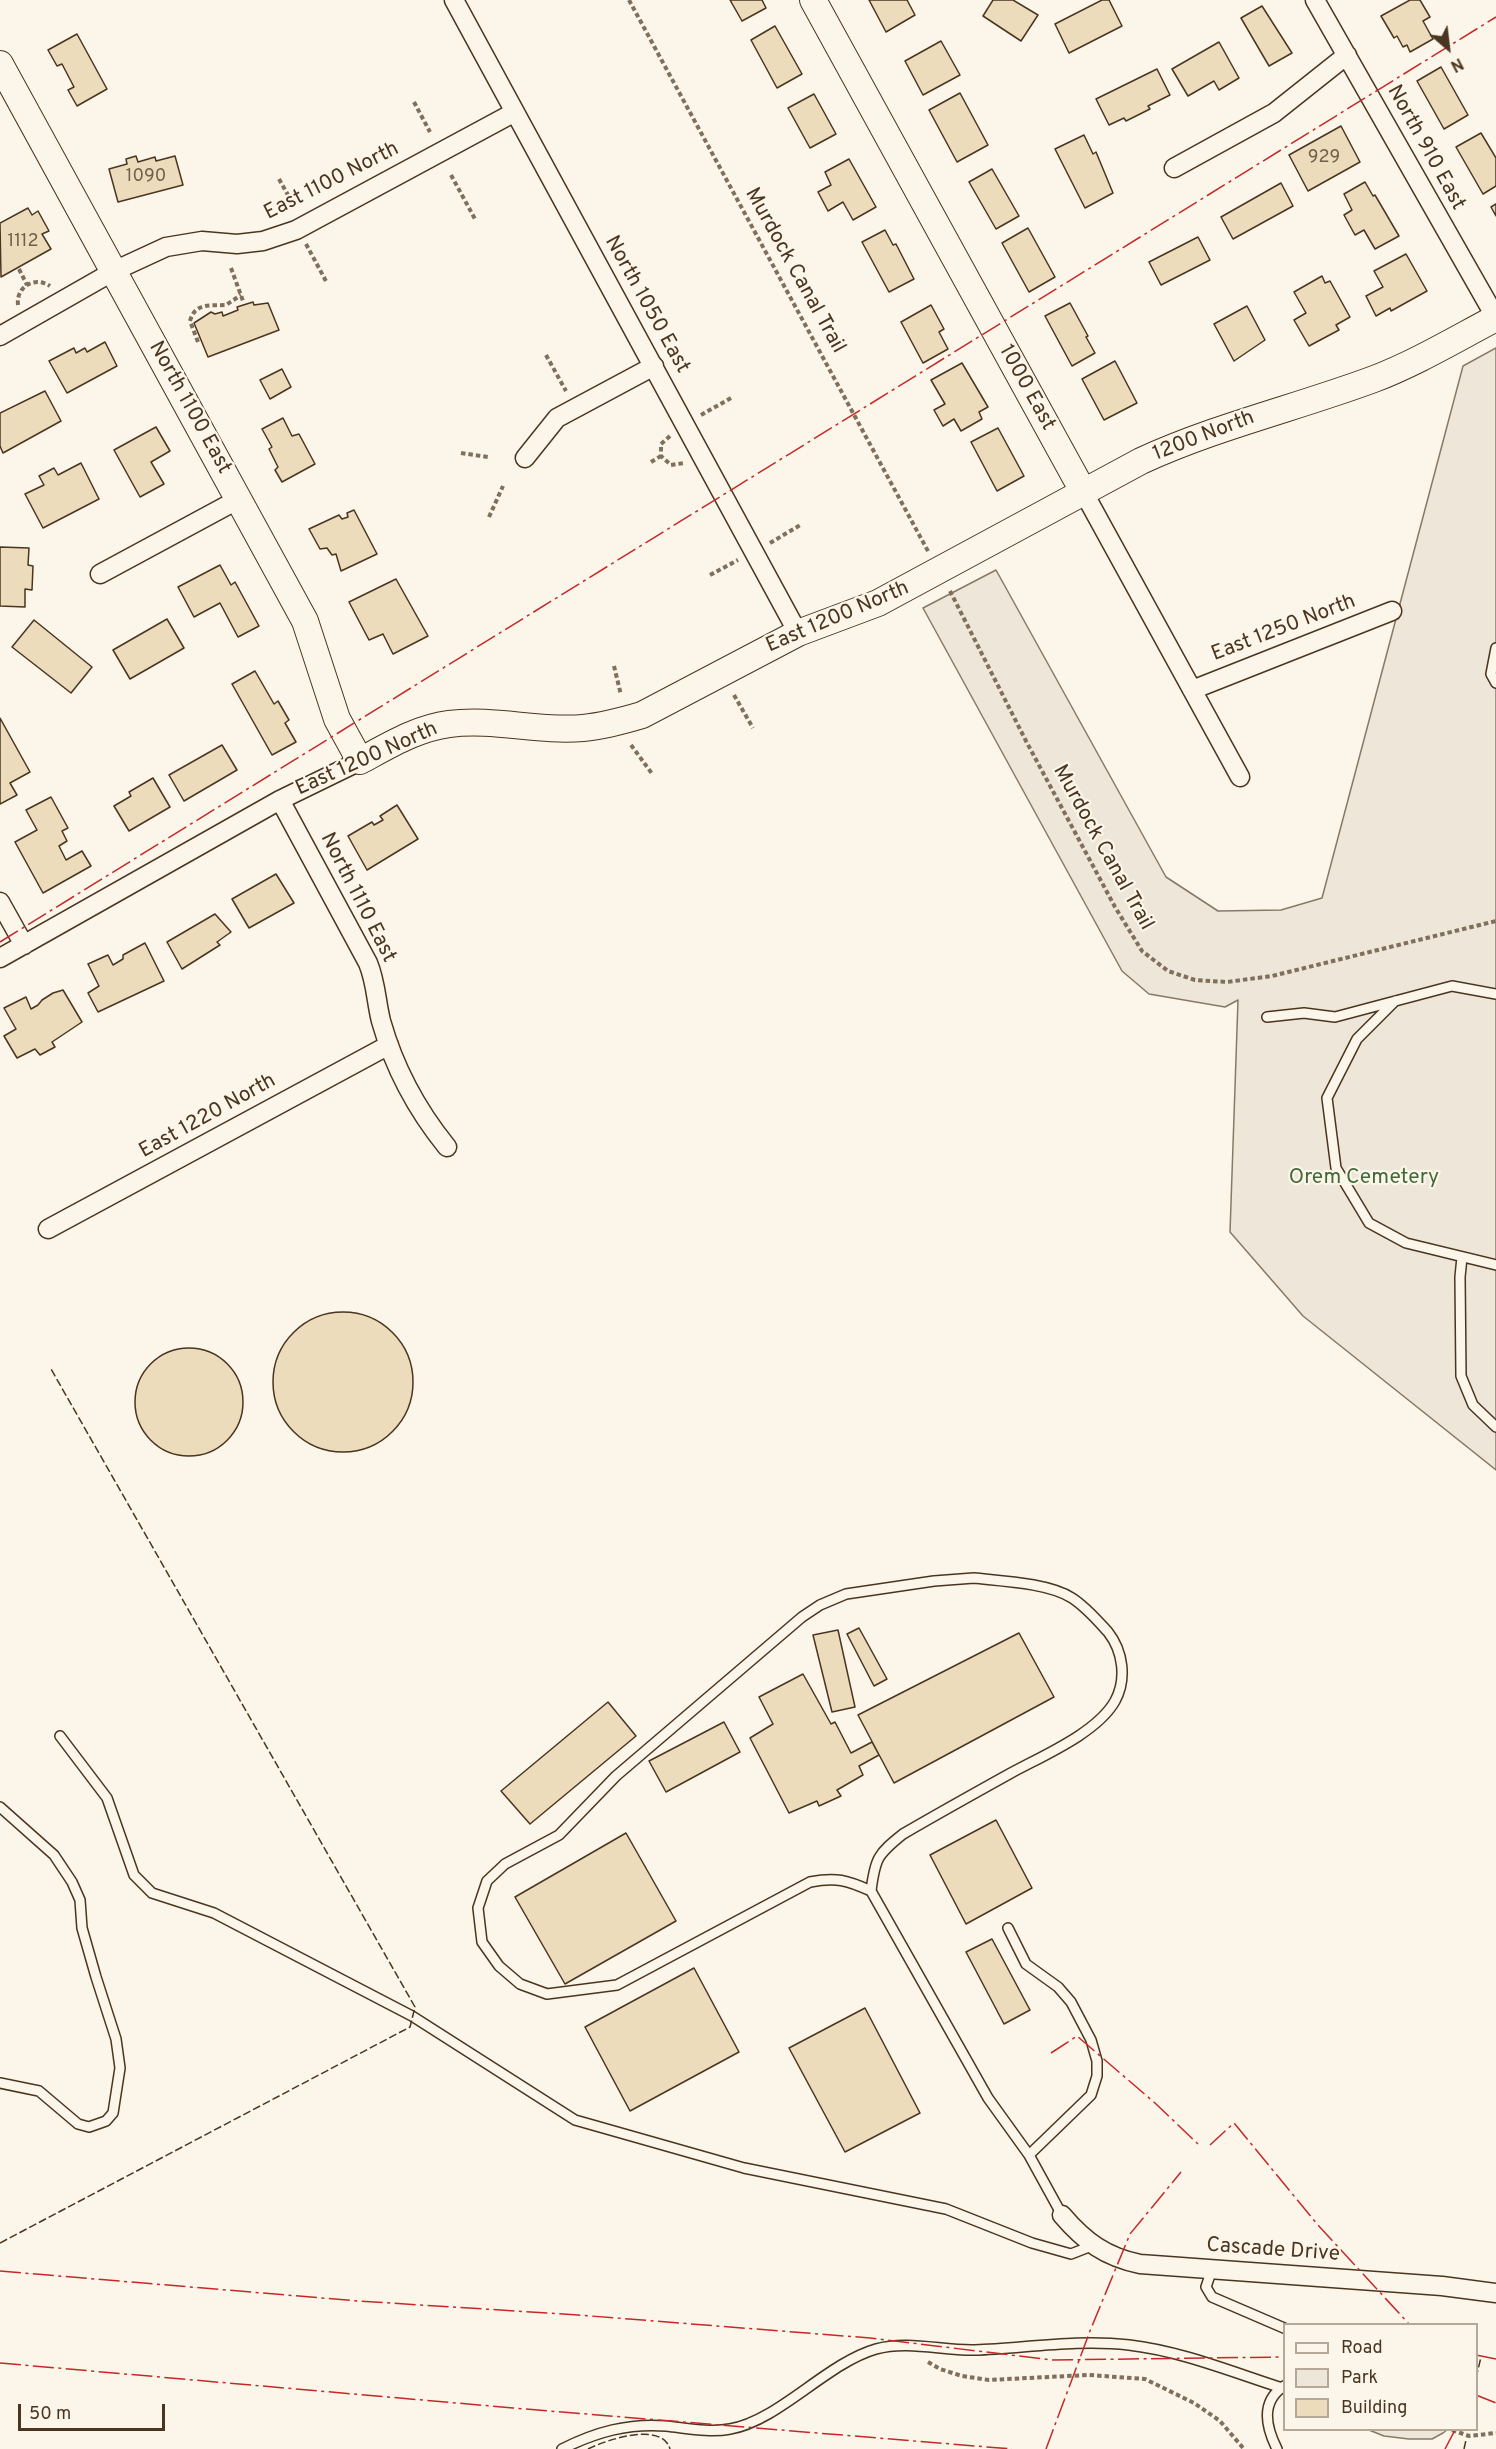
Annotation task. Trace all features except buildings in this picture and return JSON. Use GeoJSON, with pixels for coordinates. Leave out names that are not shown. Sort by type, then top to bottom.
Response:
{"type":"FeatureCollection","features":[{"type":"Feature","properties":{"kind":"street","name":"North 1050 East"},"geometry":{"type":"LineString","coordinates":[[454,0],[798,633]]}},
{"type":"Feature","properties":{"kind":"street","name":"1000 East"},"geometry":{"type":"LineString","coordinates":[[813,0],[1240,777]]}},
{"type":"Feature","properties":{"kind":"street","name":"North 910 East"},"geometry":{"type":"LineString","coordinates":[[1315,0],[1496,318]]}},
{"type":"Feature","properties":{"kind":"street"},"geometry":{"type":"LineString","coordinates":[[1174,168],[1274,113],[1347,55]]}},
{"type":"Feature","properties":{"kind":"street","name":"North 1100 East"},"geometry":{"type":"LineString","coordinates":[[0,64],[305,621],[337,719],[360,761]]}},
{"type":"Feature","properties":{"kind":"street","name":"East 1100 North"},"geometry":{"type":"LineString","coordinates":[[0,336],[114,272],[166,247],[183,242],[202,241],[237,244],[277,238],[296,230],[515,112]]}},
{"type":"Feature","properties":{"kind":"street","name":"1200 North"},"geometry":{"type":"LineString","coordinates":[[927,569],[1084,493],[1182,442],[1376,378],[1418,360],[1496,318]]}},
{"type":"Feature","properties":{"kind":"street"},"geometry":{"type":"LineString","coordinates":[[525,458],[557,418],[654,366]]}},
{"type":"Feature","properties":{"kind":"street"},"geometry":{"type":"LineString","coordinates":[[100,574],[239,499]]}},
{"type":"Feature","properties":{"kind":"street","name":"East 1200 North"},"geometry":{"type":"LineString","coordinates":[[0,958],[280,800],[428,728],[448,724],[499,722],[582,728],[618,723],[659,707],[798,633],[878,603],[927,569]]}},
{"type":"Feature","properties":{"kind":"street","name":"East 1250 North"},"geometry":{"type":"LineString","coordinates":[[1192,690],[1392,611]]}},
{"type":"Feature","properties":{"kind":"street","name":"North 1110 East"},"geometry":{"type":"LineString","coordinates":[[280,800],[368,963],[374,979],[381,1021],[415,1104],[447,1147]]}},
{"type":"Feature","properties":{"kind":"street"},"geometry":{"type":"LineString","coordinates":[[0,902],[24,945]]}},
{"type":"Feature","properties":{"kind":"street","name":"East 1220 North"},"geometry":{"type":"LineString","coordinates":[[48,1229],[389,1045]]}},
{"type":"Feature","properties":{"kind":"street","name":"Cascade Drive"},"geometry":{"type":"LineString","coordinates":[[1062,2215],[1102,2252],[1125,2261],[1212,2270],[1442,2286],[1496,2293]]}},
{"type":"Feature","properties":{"kind":"lane"},"geometry":{"type":"LineString","coordinates":[[1496,648],[1491,674],[1496,683]]}},
{"type":"Feature","properties":{"kind":"lane"},"geometry":{"type":"LineString","coordinates":[[1267,1017],[1304,1013],[1335,1017],[1452,986],[1496,994]]}},
{"type":"Feature","properties":{"kind":"lane"},"geometry":{"type":"LineString","coordinates":[[1395,1001],[1357,1038],[1327,1098],[1336,1168],[1369,1223],[1406,1243],[1496,1265]]}},
{"type":"Feature","properties":{"kind":"lane"},"geometry":{"type":"LineString","coordinates":[[1462,1257],[1460,1277],[1461,1376],[1473,1405],[1496,1427]]}},
{"type":"Feature","properties":{"kind":"lane"},"geometry":{"type":"LineString","coordinates":[[871,1891],[849,1881],[831,1878],[810,1882],[617,1985],[547,1994],[520,1984],[499,1965],[482,1942],[478,1908],[487,1881],[505,1864],[559,1835],[616,1776],[802,1617],[820,1605],[846,1594],[934,1581],[974,1578],[1030,1585],[1070,1596],[1092,1613],[1116,1642],[1122,1657],[1120,1683],[1115,1700],[1100,1718],[1073,1739],[903,1834],[884,1849],[874,1865],[871,1891],[988,2098],[1029,2155],[1062,2215]]}},
{"type":"Feature","properties":{"kind":"lane"},"geometry":{"type":"LineString","coordinates":[[60,1736],[107,1798],[134,1875],[152,1893],[214,1913],[412,2016],[575,2120],[744,2168],[946,2209],[1032,2243],[1071,2254],[1094,2245]]}},
{"type":"Feature","properties":{"kind":"lane"},"geometry":{"type":"LineString","coordinates":[[0,1807],[54,1856],[72,1882],[80,1900],[82,1928],[116,2039],[120,2068],[113,2113],[106,2121],[89,2127],[78,2124],[39,2091],[0,2083]]}},
{"type":"Feature","properties":{"kind":"lane"},"geometry":{"type":"LineString","coordinates":[[1008,1928],[1026,1964],[1058,1987],[1071,2002],[1091,2040],[1097,2061],[1091,2095],[1029,2155]]}},
{"type":"Feature","properties":{"kind":"lane"},"geometry":{"type":"LineString","coordinates":[[1212,2270],[1206,2287],[1212,2297],[1283,2328]]}},
{"type":"Feature","properties":{"kind":"lane"},"geometry":{"type":"LineString","coordinates":[[562,2449],[583,2438],[615,2427],[662,2426],[730,2429],[759,2418],[834,2370],[875,2349],[900,2345],[974,2350],[1048,2344],[1129,2345],[1199,2361],[1283,2387],[1268,2404],[1266,2417],[1269,2433],[1277,2449]]}},
{"type":"Feature","properties":{"kind":"path","name":"Murdock Canal Trail"},"geometry":{"type":"LineString","coordinates":[[629,0],[927,569]]}},
{"type":"Feature","properties":{"kind":"path"},"geometry":{"type":"LineString","coordinates":[[414,102],[430,132]]}},
{"type":"Feature","properties":{"kind":"path"},"geometry":{"type":"LineString","coordinates":[[451,175],[475,219]]}},
{"type":"Feature","properties":{"kind":"path"},"geometry":{"type":"LineString","coordinates":[[279,179],[293,204]]}},
{"type":"Feature","properties":{"kind":"path"},"geometry":{"type":"LineString","coordinates":[[306,243],[327,283]]}},
{"type":"Feature","properties":{"kind":"path"},"geometry":{"type":"LineString","coordinates":[[231,268],[243,301]]}},
{"type":"Feature","properties":{"kind":"path"},"geometry":{"type":"LineString","coordinates":[[19,269],[27,285]]}},
{"type":"Feature","properties":{"kind":"path"},"geometry":{"type":"LineString","coordinates":[[18,305],[19,295],[27,285],[39,281],[51,287]]}},
{"type":"Feature","properties":{"kind":"path"},"geometry":{"type":"LineString","coordinates":[[198,342],[190,321],[194,313],[209,304],[226,305],[241,295]]}},
{"type":"Feature","properties":{"kind":"path"},"geometry":{"type":"LineString","coordinates":[[546,355],[566,391]]}},
{"type":"Feature","properties":{"kind":"path"},"geometry":{"type":"LineString","coordinates":[[700,416],[731,398]]}},
{"type":"Feature","properties":{"kind":"path"},"geometry":{"type":"LineString","coordinates":[[670,436],[661,444],[661,456],[671,465],[684,463]]}},
{"type":"Feature","properties":{"kind":"path"},"geometry":{"type":"LineString","coordinates":[[461,453],[488,457]]}},
{"type":"Feature","properties":{"kind":"path"},"geometry":{"type":"LineString","coordinates":[[651,462],[661,456]]}},
{"type":"Feature","properties":{"kind":"path"},"geometry":{"type":"LineString","coordinates":[[489,517],[503,486]]}},
{"type":"Feature","properties":{"kind":"path"},"geometry":{"type":"LineString","coordinates":[[770,543],[802,524]]}},
{"type":"Feature","properties":{"kind":"path"},"geometry":{"type":"LineString","coordinates":[[710,575],[738,561]]}},
{"type":"Feature","properties":{"kind":"path","name":"Murdock Canal Trail"},"geometry":{"type":"LineString","coordinates":[[950,591],[1026,741],[1115,907],[1142,951],[1168,971],[1195,980],[1216,982],[1272,976],[1496,921]]}},
{"type":"Feature","properties":{"kind":"path"},"geometry":{"type":"LineString","coordinates":[[614,666],[621,695]]}},
{"type":"Feature","properties":{"kind":"path"},"geometry":{"type":"LineString","coordinates":[[734,695],[753,728]]}},
{"type":"Feature","properties":{"kind":"path"},"geometry":{"type":"LineString","coordinates":[[631,745],[653,775]]}},
{"type":"Feature","properties":{"kind":"path"},"geometry":{"type":"LineString","coordinates":[[900,2345],[939,2368],[989,2380],[1089,2375],[1145,2379],[1194,2403],[1220,2421],[1244,2449]]}},
{"type":"Feature","properties":{"kind":"path"},"geometry":{"type":"LineString","coordinates":[[1455,2431],[1469,2436],[1496,2433]]}},
{"type":"Feature","properties":{"kind":"green space","name":"Orem Cemetery"},"geometry":{"type":"Polygon","coordinates":[[[1496,348],[1496,1470],[1303,1316],[1230,1232],[1238,1000],[1225,1007],[1149,994],[1122,971],[923,608],[996,570],[1166,877],[1218,911],[1281,910],[1322,898],[1463,366],[1496,348]]]}},
{"type":"Feature","properties":{"kind":"shaded area"},"geometry":{"type":"Polygon","coordinates":[[[1372,2431],[1446,2431],[1432,2439],[1384,2436],[1372,2431]]]}},
{"type":"Feature","properties":{"kind":"fence"},"geometry":{"type":"LineString","coordinates":[[0,2243],[410,2027],[415,2007],[51,1369]]}},
{"type":"Feature","properties":{"kind":"fence"},"geometry":{"type":"LineString","coordinates":[[1478,2370],[1481,2357]]}},
{"type":"Feature","properties":{"kind":"fence"},"geometry":{"type":"LineString","coordinates":[[588,2449],[607,2441],[645,2434],[665,2441],[670,2449]]}},
{"type":"Feature","properties":{"kind":"fence"},"geometry":{"type":"LineString","coordinates":[[1464,2449],[1466,2440]]}},
{"type":"Feature","properties":{"kind":"power"},"geometry":{"type":"LineString","coordinates":[[0,942],[1496,17]]}},
{"type":"Feature","properties":{"kind":"power"},"geometry":{"type":"LineString","coordinates":[[1051,2053],[1077,2036],[1155,2103],[1198,2144]]}},
{"type":"Feature","properties":{"kind":"power"},"geometry":{"type":"LineString","coordinates":[[1210,2145],[1234,2123],[1317,2224],[1408,2323]]}},
{"type":"Feature","properties":{"kind":"power"},"geometry":{"type":"LineString","coordinates":[[1046,2449],[1090,2331],[1130,2234],[1181,2172]]}},
{"type":"Feature","properties":{"kind":"power"},"geometry":{"type":"LineString","coordinates":[[0,2271],[358,2301],[578,2315],[870,2338],[1052,2360],[1283,2357]]}},
{"type":"Feature","properties":{"kind":"power"},"geometry":{"type":"LineString","coordinates":[[1478,2355],[1496,2359]]}},
{"type":"Feature","properties":{"kind":"power"},"geometry":{"type":"LineString","coordinates":[[0,2363],[1012,2449]]}},
{"type":"Feature","properties":{"kind":"power"},"geometry":{"type":"LineString","coordinates":[[1478,2396],[1496,2403]]}},
{"type":"Feature","properties":{"kind":"power"},"geometry":{"type":"LineString","coordinates":[[1445,2449],[1454,2431]]}}]}
